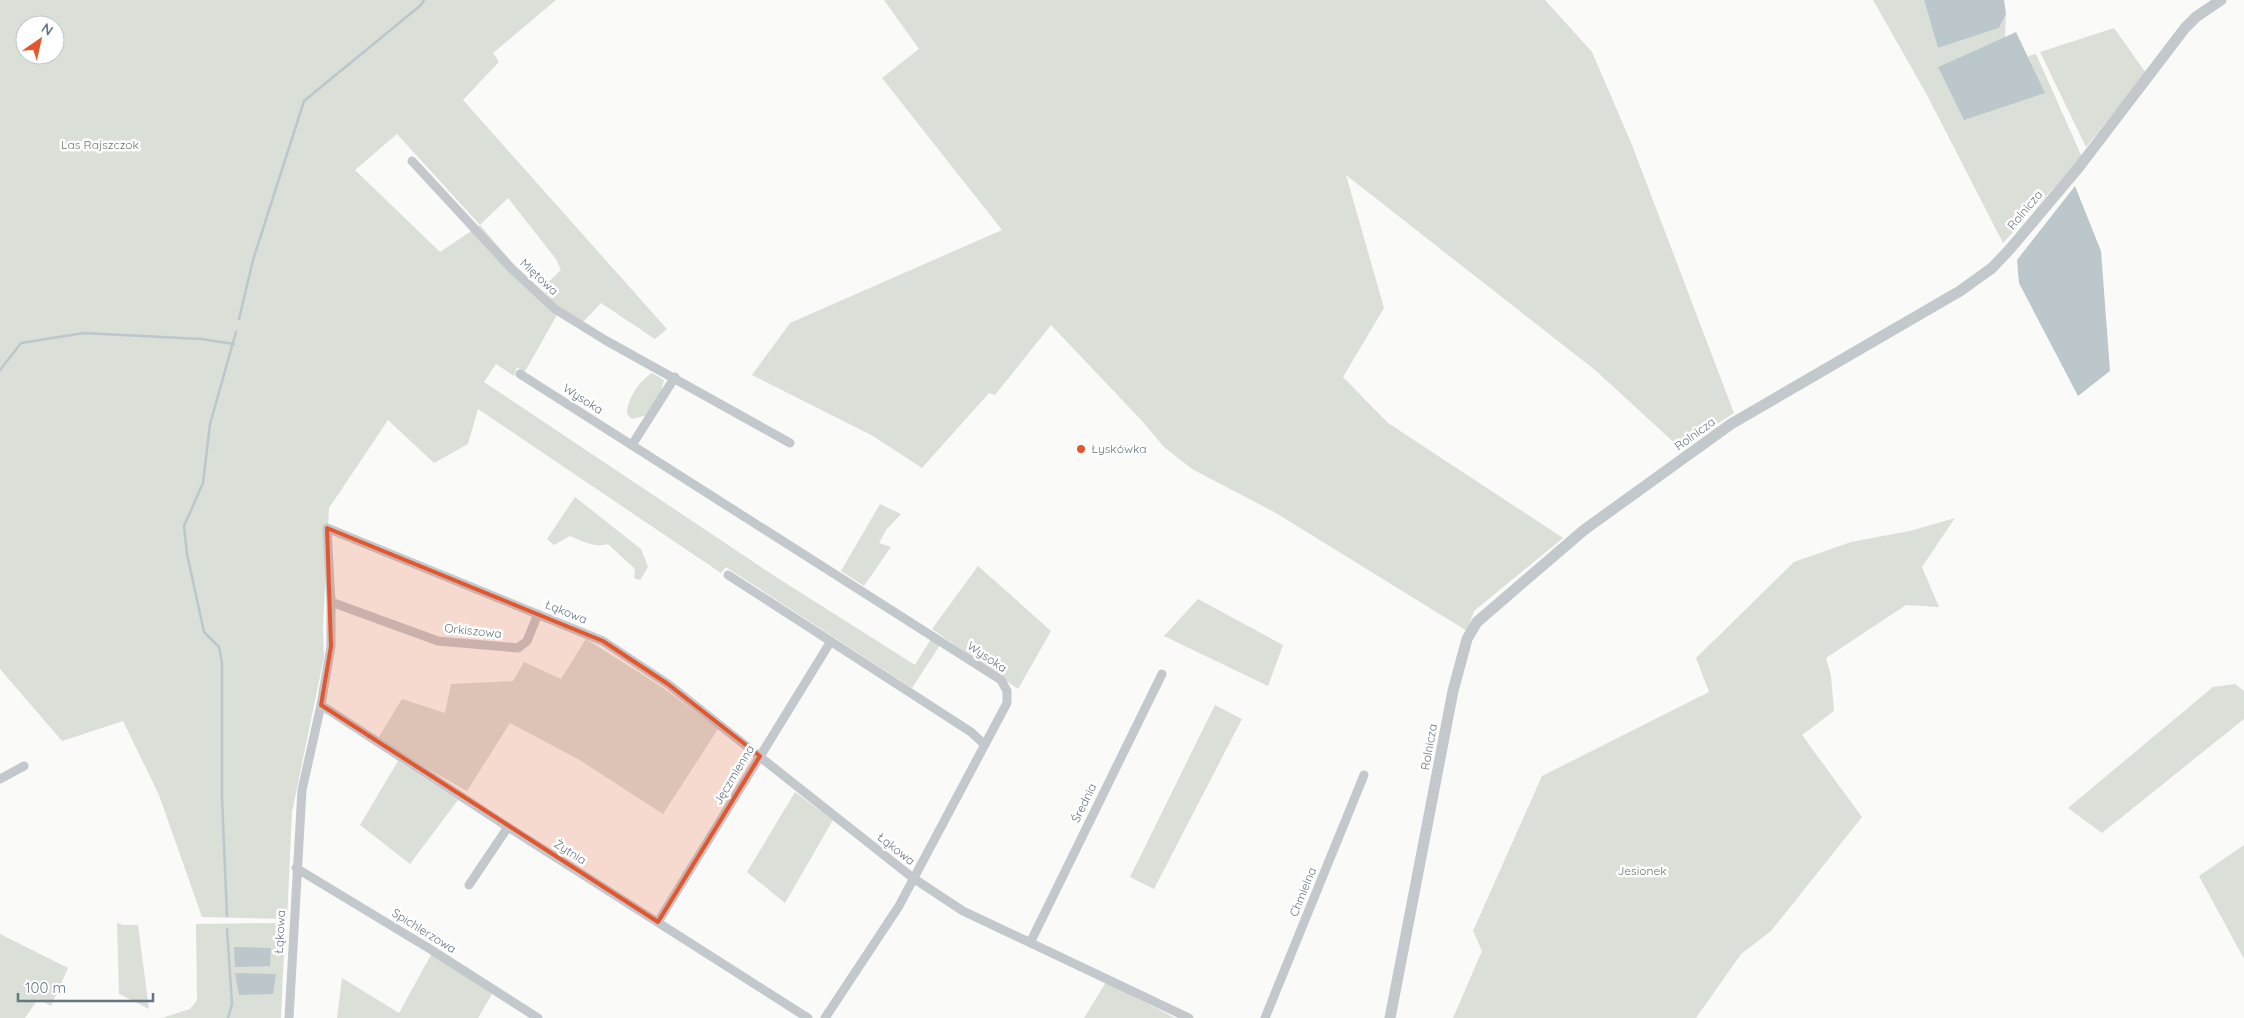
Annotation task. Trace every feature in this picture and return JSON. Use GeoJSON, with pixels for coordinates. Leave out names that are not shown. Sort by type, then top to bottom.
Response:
{"type":"FeatureCollection","features":[{"type":"Feature","properties":{"kind":"street","name":"Rolnicza"},"geometry":{"type":"LineString","coordinates":[[1390,1018],[1453,691],[1467,639],[1477,622],[1584,530],[1731,424],[1960,291],[1992,268],[2079,167],[2185,28],[2196,17],[2221,0]]}},
{"type":"Feature","properties":{"kind":"street","name":"Miętowa"},"geometry":{"type":"LineString","coordinates":[[412,161],[510,267],[555,309],[605,340],[675,377],[790,443]]}},
{"type":"Feature","properties":{"kind":"street","name":"Wysoka"},"geometry":{"type":"LineString","coordinates":[[520,374],[1001,680],[1008,691],[1007,703],[899,906],[825,1018]]}},
{"type":"Feature","properties":{"kind":"street"},"geometry":{"type":"LineString","coordinates":[[632,445],[675,377]]}},
{"type":"Feature","properties":{"kind":"street","name":"Łąkowa"},"geometry":{"type":"LineString","coordinates":[[288,1018],[302,790],[321,705],[331,646],[327,528],[603,641],[635,661],[760,756],[913,878],[963,911],[1189,1018]]}},
{"type":"Feature","properties":{"kind":"street"},"geometry":{"type":"LineString","coordinates":[[728,575],[971,732],[985,744]]}},
{"type":"Feature","properties":{"kind":"street","name":"Orkiszowa"},"geometry":{"type":"LineString","coordinates":[[331,602],[438,641],[518,648],[527,641],[538,614]]}},
{"type":"Feature","properties":{"kind":"street","name":"Jęczmienna"},"geometry":{"type":"LineString","coordinates":[[658,922],[832,641]]}},
{"type":"Feature","properties":{"kind":"street","name":"Średnia"},"geometry":{"type":"LineString","coordinates":[[1030,943],[1162,674]]}},
{"type":"Feature","properties":{"kind":"street","name":"Żytnia"},"geometry":{"type":"LineString","coordinates":[[321,705],[508,827],[808,1018]]}},
{"type":"Feature","properties":{"kind":"street"},"geometry":{"type":"LineString","coordinates":[[0,779],[24,766]]}},
{"type":"Feature","properties":{"kind":"street","name":"Chmielna"},"geometry":{"type":"LineString","coordinates":[[1265,1018],[1364,775]]}},
{"type":"Feature","properties":{"kind":"street"},"geometry":{"type":"LineString","coordinates":[[469,885],[508,827]]}},
{"type":"Feature","properties":{"kind":"street","name":"Spichlerzowa"},"geometry":{"type":"LineString","coordinates":[[296,868],[430,949],[538,1018]]}},
{"type":"Feature","properties":{"kind":"highlighted area"},"geometry":{"type":"Polygon","coordinates":[[[327,528],[603,641],[668,684],[760,756],[658,922],[321,705],[331,646],[327,528]]]}},
{"type":"Feature","properties":{"kind":"green space","name":"Las Rajszczok"},"geometry":{"type":"Polygon","coordinates":[[[0,0],[556,0],[493,53],[499,62],[463,100],[667,329],[655,339],[601,303],[583,322],[554,303],[542,288],[561,270],[556,259],[508,198],[480,225],[557,315],[524,373],[517,367],[514,376],[496,364],[484,382],[776,577],[915,665],[931,639],[940,645],[912,688],[726,567],[721,573],[478,409],[468,444],[434,463],[388,420],[329,508],[323,628],[324,657],[292,812],[287,919],[202,917],[159,795],[123,721],[62,741],[0,669],[0,0]],[[397,134],[355,170],[440,252],[480,225],[397,134]]]}},
{"type":"Feature","properties":{"kind":"green space"},"geometry":{"type":"Polygon","coordinates":[[[884,0],[1545,0],[1592,52],[1632,145],[1734,413],[1680,448],[1595,370],[1346,175],[1384,308],[1343,377],[1388,423],[1563,538],[1474,611],[1467,631],[1276,513],[1192,469],[1164,447],[1143,422],[1051,325],[995,395],[989,393],[922,468],[873,436],[752,375],[790,323],[1002,230],[882,78],[919,49],[884,0]]]}},
{"type":"Feature","properties":{"kind":"green space"},"geometry":{"type":"Polygon","coordinates":[[[1873,0],[1924,0],[1938,48],[1999,28],[2006,14],[2005,37],[1938,67],[2044,93],[2028,56],[2036,54],[2082,157],[2003,243],[1927,95],[1873,0]]]}},
{"type":"Feature","properties":{"kind":"green space"},"geometry":{"type":"Polygon","coordinates":[[[2114,28],[2146,73],[2086,147],[2040,52],[2114,28]]]}},
{"type":"Feature","properties":{"kind":"green space"},"geometry":{"type":"Polygon","coordinates":[[[652,373],[664,380],[661,392],[648,415],[632,419],[627,414],[631,397],[643,381],[652,373]]]}},
{"type":"Feature","properties":{"kind":"green space"},"geometry":{"type":"Polygon","coordinates":[[[575,497],[641,549],[648,567],[640,580],[634,578],[635,569],[608,544],[593,545],[570,536],[554,545],[547,539],[575,497]]]}},
{"type":"Feature","properties":{"kind":"green space"},"geometry":{"type":"Polygon","coordinates":[[[880,504],[901,514],[886,530],[879,543],[891,547],[864,586],[841,571],[880,504]]]}},
{"type":"Feature","properties":{"kind":"green space","name":"Jesionek"},"geometry":{"type":"Polygon","coordinates":[[[1955,518],[1922,567],[1939,607],[1906,605],[1826,658],[1831,676],[1834,711],[1802,735],[1862,817],[1771,931],[1741,954],[1696,1018],[1453,1018],[1482,951],[1473,931],[1542,776],[1709,692],[1696,658],[1794,562],[1851,542],[1910,531],[1955,518]]]}},
{"type":"Feature","properties":{"kind":"green space"},"geometry":{"type":"Polygon","coordinates":[[[978,566],[1051,631],[1018,689],[932,629],[978,566]]]}},
{"type":"Feature","properties":{"kind":"green space"},"geometry":{"type":"Polygon","coordinates":[[[1198,599],[1283,645],[1268,686],[1164,636],[1198,599]]]}},
{"type":"Feature","properties":{"kind":"green space"},"geometry":{"type":"Polygon","coordinates":[[[586,639],[662,687],[718,729],[663,814],[578,759],[510,723],[467,791],[377,740],[402,699],[445,713],[451,684],[513,681],[524,662],[561,679],[586,639]]]}},
{"type":"Feature","properties":{"kind":"green space"},"geometry":{"type":"Polygon","coordinates":[[[2235,684],[2244,691],[2244,719],[2102,833],[2068,808],[2213,687],[2235,684]]]}},
{"type":"Feature","properties":{"kind":"green space"},"geometry":{"type":"Polygon","coordinates":[[[1215,705],[1242,719],[1154,889],[1130,877],[1215,705]]]}},
{"type":"Feature","properties":{"kind":"green space"},"geometry":{"type":"Polygon","coordinates":[[[398,761],[458,800],[410,864],[360,825],[398,761]]]}},
{"type":"Feature","properties":{"kind":"green space"},"geometry":{"type":"Polygon","coordinates":[[[795,792],[833,820],[785,903],[747,872],[795,792]]]}},
{"type":"Feature","properties":{"kind":"green space"},"geometry":{"type":"Polygon","coordinates":[[[2244,845],[2244,959],[2199,876],[2244,845]]]}},
{"type":"Feature","properties":{"kind":"green space"},"geometry":{"type":"Polygon","coordinates":[[[117,923],[138,925],[149,1009],[119,994],[117,923]]]}},
{"type":"Feature","properties":{"kind":"green space"},"geometry":{"type":"Polygon","coordinates":[[[282,923],[285,929],[281,1018],[162,1018],[190,1009],[197,1000],[196,924],[282,923]]]}},
{"type":"Feature","properties":{"kind":"green space"},"geometry":{"type":"Polygon","coordinates":[[[0,934],[68,968],[51,1006],[38,999],[25,1018],[0,1018],[0,934]]]}},
{"type":"Feature","properties":{"kind":"green space"},"geometry":{"type":"Polygon","coordinates":[[[432,953],[492,994],[478,1018],[337,1018],[342,978],[399,1013],[432,953]]]}},
{"type":"Feature","properties":{"kind":"green space"},"geometry":{"type":"Polygon","coordinates":[[[1106,982],[1175,1018],[1084,1018],[1106,982]]]}},
{"type":"Feature","properties":{"kind":"shaded area"},"geometry":{"type":"Polygon","coordinates":[[[1924,0],[2004,0],[2006,14],[1999,28],[1938,48],[1924,0]]]}},
{"type":"Feature","properties":{"kind":"shaded area"},"geometry":{"type":"Polygon","coordinates":[[[2016,32],[2045,93],[1964,120],[1938,67],[2016,32]]]}},
{"type":"Feature","properties":{"kind":"shaded area"},"geometry":{"type":"Polygon","coordinates":[[[2075,186],[2101,251],[2110,371],[2078,396],[2019,283],[2017,260],[2075,186]]]}},
{"type":"Feature","properties":{"kind":"shaded area"},"geometry":{"type":"Polygon","coordinates":[[[234,947],[271,948],[270,966],[235,967],[234,947]]]}},
{"type":"Feature","properties":{"kind":"shaded area"},"geometry":{"type":"Polygon","coordinates":[[[235,973],[276,974],[273,994],[239,995],[235,973]]]}},
{"type":"Feature","properties":{"kind":"waterway"},"geometry":{"type":"LineString","coordinates":[[239,319],[253,260],[304,101],[421,5],[424,0]]}},
{"type":"Feature","properties":{"kind":"waterway"},"geometry":{"type":"LineString","coordinates":[[227,916],[222,798],[222,663],[219,647],[204,632],[187,554],[184,526],[203,483],[210,424],[236,332]]}},
{"type":"Feature","properties":{"kind":"waterway"},"geometry":{"type":"LineString","coordinates":[[0,370],[21,343],[84,333],[201,339],[234,344]]}},
{"type":"Feature","properties":{"kind":"waterway"},"geometry":{"type":"LineString","coordinates":[[227,929],[232,1004],[228,1018]]}},
{"type":"Feature","properties":{"kind":"place","name":"Łyskówka"},"geometry":{"type":"Point","coordinates":[1081,449]}}]}
